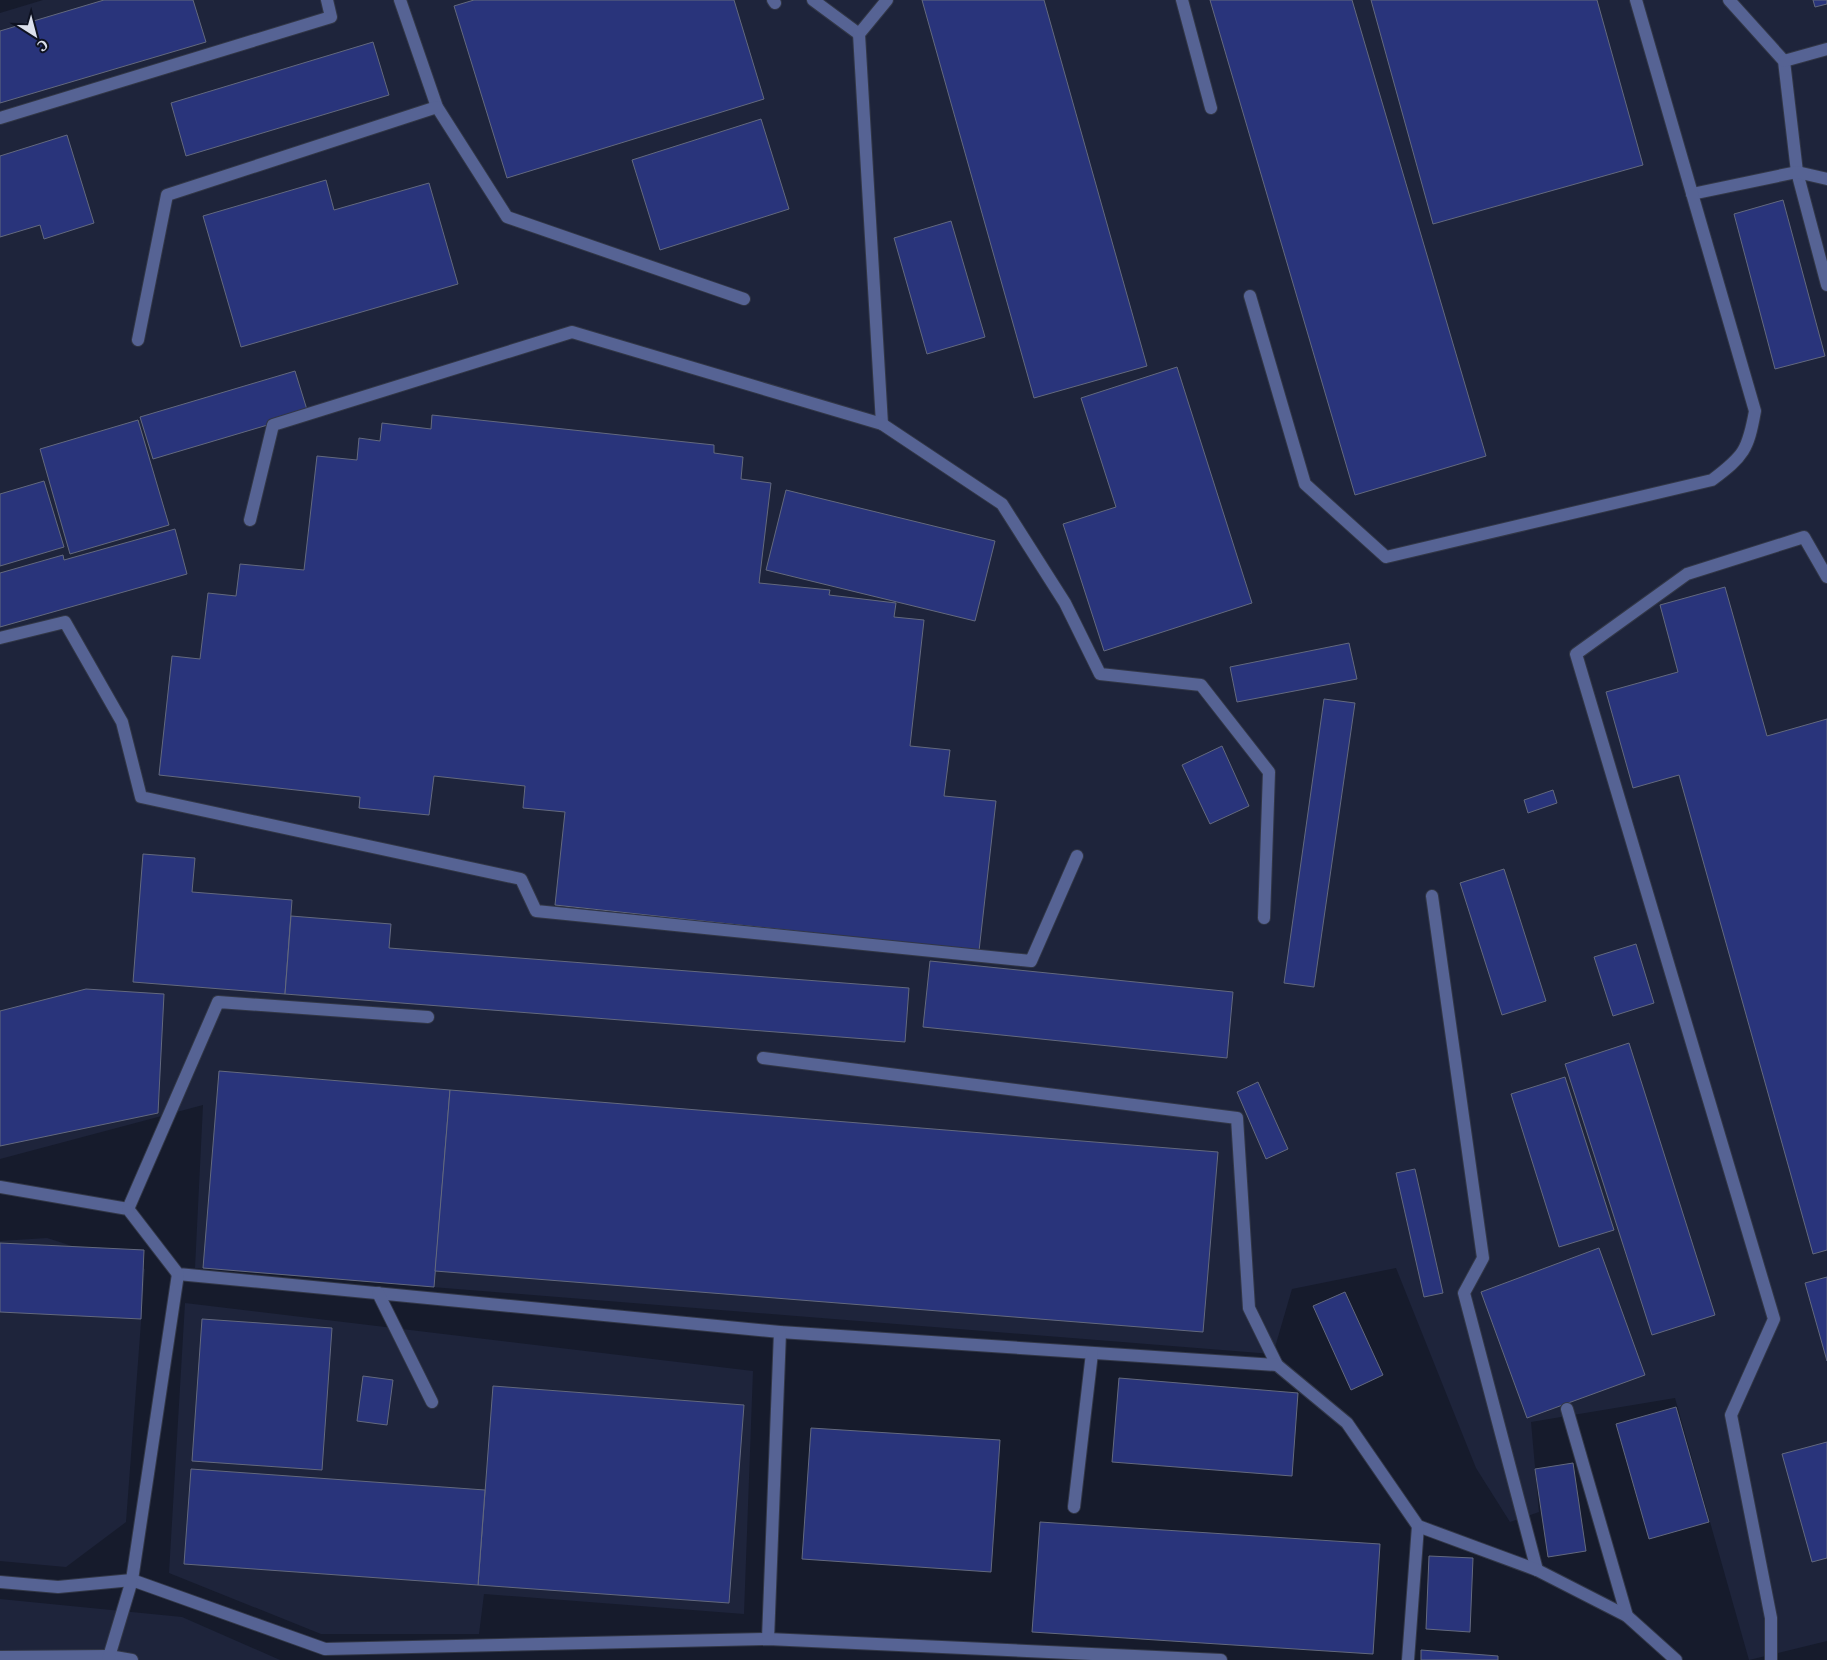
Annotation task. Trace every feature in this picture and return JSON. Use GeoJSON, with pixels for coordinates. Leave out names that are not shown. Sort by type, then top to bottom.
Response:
{"type":"FeatureCollection","features":[{"type":"Feature","properties":{"kind":"lane"},"geometry":{"type":"LineString","coordinates":[[0,118],[331,17],[327,0]]}},
{"type":"Feature","properties":{"kind":"lane"},"geometry":{"type":"LineString","coordinates":[[400,0],[438,106],[507,217],[744,298]]}},
{"type":"Feature","properties":{"kind":"lane"},"geometry":{"type":"LineString","coordinates":[[813,0],[859,34]]}},
{"type":"Feature","properties":{"kind":"lane"},"geometry":{"type":"LineString","coordinates":[[882,424],[859,34],[887,0]]}},
{"type":"Feature","properties":{"kind":"lane"},"geometry":{"type":"LineString","coordinates":[[1182,0],[1211,108]]}},
{"type":"Feature","properties":{"kind":"lane"},"geometry":{"type":"LineString","coordinates":[[1250,296],[1305,484],[1386,557],[1712,480],[1736,462],[1750,442],[1755,411],[1636,0]]}},
{"type":"Feature","properties":{"kind":"lane"},"geometry":{"type":"LineString","coordinates":[[1729,0],[1784,61],[1797,172],[1827,285]]}},
{"type":"Feature","properties":{"kind":"lane"},"geometry":{"type":"LineString","coordinates":[[1784,61],[1827,49]]}},
{"type":"Feature","properties":{"kind":"lane"},"geometry":{"type":"LineString","coordinates":[[138,340],[167,196],[438,106]]}},
{"type":"Feature","properties":{"kind":"lane"},"geometry":{"type":"LineString","coordinates":[[1692,194],[1797,172],[1827,179]]}},
{"type":"Feature","properties":{"kind":"lane"},"geometry":{"type":"LineString","coordinates":[[250,520],[273,425],[572,332],[882,424],[1002,504],[1065,602],[1100,674],[1201,685],[1269,772],[1264,918]]}},
{"type":"Feature","properties":{"kind":"lane"},"geometry":{"type":"LineString","coordinates":[[1771,1660],[1771,1618],[1731,1415],[1774,1319],[1576,654],[1687,574],[1804,538],[1827,577]]}},
{"type":"Feature","properties":{"kind":"lane"},"geometry":{"type":"LineString","coordinates":[[0,638],[65,622],[122,722],[141,797],[521,879],[536,911],[1031,961],[1077,856]]}},
{"type":"Feature","properties":{"kind":"lane"},"geometry":{"type":"LineString","coordinates":[[1432,896],[1483,1258],[1464,1293],[1537,1570]]}},
{"type":"Feature","properties":{"kind":"lane"},"geometry":{"type":"LineString","coordinates":[[128,1209],[218,1002],[428,1017]]}},
{"type":"Feature","properties":{"kind":"lane"},"geometry":{"type":"LineString","coordinates":[[763,1058],[1237,1118],[1249,1308],[1277,1365],[1347,1422],[1418,1526],[1537,1570],[1628,1616],[1676,1660]]}},
{"type":"Feature","properties":{"kind":"lane"},"geometry":{"type":"LineString","coordinates":[[0,1186],[128,1209],[178,1274],[132,1580],[109,1658]]}},
{"type":"Feature","properties":{"kind":"lane"},"geometry":{"type":"LineString","coordinates":[[178,1274],[780,1332],[1277,1365]]}},
{"type":"Feature","properties":{"kind":"lane"},"geometry":{"type":"LineString","coordinates":[[378,1293],[432,1402]]}},
{"type":"Feature","properties":{"kind":"lane"},"geometry":{"type":"LineString","coordinates":[[768,1639],[780,1332]]}},
{"type":"Feature","properties":{"kind":"lane"},"geometry":{"type":"LineString","coordinates":[[1074,1507],[1092,1353]]}},
{"type":"Feature","properties":{"kind":"lane"},"geometry":{"type":"LineString","coordinates":[[1567,1409],[1628,1616]]}},
{"type":"Feature","properties":{"kind":"lane"},"geometry":{"type":"LineString","coordinates":[[1408,1660],[1418,1526]]}},
{"type":"Feature","properties":{"kind":"lane"},"geometry":{"type":"LineString","coordinates":[[0,1582],[58,1587],[132,1580],[325,1649],[768,1639],[1221,1660]]}},
{"type":"Feature","properties":{"kind":"lane"},"geometry":{"type":"LineString","coordinates":[[0,1657],[132,1660]]}},
{"type":"Feature","properties":{"kind":"shaded area"},"geometry":{"type":"Polygon","coordinates":[[[43,0],[1827,0],[1827,1641],[1749,1660],[1675,1398],[1531,1422],[1539,1512],[1510,1522],[1476,1468],[1396,1268],[1292,1289],[1273,1354],[195,1268],[203,1105],[0,1159],[0,13],[43,0]]]}},
{"type":"Feature","properties":{"kind":"shaded area"},"geometry":{"type":"Polygon","coordinates":[[[47,1238],[145,1269],[126,1522],[66,1567],[0,1561],[0,1241],[47,1238]]]}},
{"type":"Feature","properties":{"kind":"shaded area"},"geometry":{"type":"Polygon","coordinates":[[[185,1303],[753,1371],[744,1614],[484,1594],[479,1634],[321,1634],[169,1573],[185,1303]]]}},
{"type":"Feature","properties":{"kind":"shaded area"},"geometry":{"type":"Polygon","coordinates":[[[0,1599],[182,1617],[280,1660],[0,1660],[0,1599]]]}},
{"type":"Feature","properties":{"kind":"building"},"geometry":{"type":"Polygon","coordinates":[[[104,0],[193,0],[206,42],[0,103],[0,31],[104,0]]]}},
{"type":"Feature","properties":{"kind":"building"},"geometry":{"type":"Polygon","coordinates":[[[474,0],[734,0],[764,99],[507,178],[454,6],[474,0]]]}},
{"type":"Feature","properties":{"kind":"building"},"geometry":{"type":"Polygon","coordinates":[[[922,0],[1044,0],[1147,366],[1034,398],[922,0]]]}},
{"type":"Feature","properties":{"kind":"building"},"geometry":{"type":"Polygon","coordinates":[[[1210,0],[1352,0],[1486,456],[1355,495],[1210,0]]]}},
{"type":"Feature","properties":{"kind":"building"},"geometry":{"type":"Polygon","coordinates":[[[1371,0],[1597,0],[1643,165],[1433,224],[1371,0]]]}},
{"type":"Feature","properties":{"kind":"building"},"geometry":{"type":"Polygon","coordinates":[[[1813,0],[1827,0],[1827,4],[1815,7],[1813,0]]]}},
{"type":"Feature","properties":{"kind":"building"},"geometry":{"type":"Polygon","coordinates":[[[373,42],[389,95],[186,156],[171,103],[373,42]]]}},
{"type":"Feature","properties":{"kind":"building"},"geometry":{"type":"Polygon","coordinates":[[[761,119],[789,209],[660,250],[632,160],[761,119]]]}},
{"type":"Feature","properties":{"kind":"building"},"geometry":{"type":"Polygon","coordinates":[[[67,135],[94,223],[44,239],[40,225],[0,237],[0,156],[67,135]]]}},
{"type":"Feature","properties":{"kind":"building"},"geometry":{"type":"Polygon","coordinates":[[[326,180],[334,210],[429,183],[458,284],[241,347],[203,216],[326,180]]]}},
{"type":"Feature","properties":{"kind":"building"},"geometry":{"type":"Polygon","coordinates":[[[1783,200],[1825,356],[1775,369],[1734,214],[1783,200]]]}},
{"type":"Feature","properties":{"kind":"building"},"geometry":{"type":"Polygon","coordinates":[[[951,221],[985,337],[927,354],[894,238],[951,221]]]}},
{"type":"Feature","properties":{"kind":"building"},"geometry":{"type":"Polygon","coordinates":[[[1177,367],[1252,603],[1104,651],[1063,524],[1116,507],[1081,398],[1177,367]]]}},
{"type":"Feature","properties":{"kind":"building"},"geometry":{"type":"Polygon","coordinates":[[[295,371],[308,413],[153,459],[140,417],[295,371]]]}},
{"type":"Feature","properties":{"kind":"building"},"geometry":{"type":"Polygon","coordinates":[[[432,415],[714,445],[714,453],[743,457],[741,479],[771,483],[759,583],[830,590],[829,595],[896,603],[894,617],[924,620],[910,746],[950,750],[944,796],[996,801],[979,951],[555,905],[565,812],[523,808],[525,786],[434,776],[429,815],[359,808],[360,797],[159,775],[172,656],[200,659],[208,593],[236,596],[240,564],[304,570],[317,456],[357,460],[359,438],[380,441],[382,423],[431,429],[432,415]]]}},
{"type":"Feature","properties":{"kind":"building"},"geometry":{"type":"Polygon","coordinates":[[[138,420],[169,525],[70,554],[40,449],[138,420]]]}},
{"type":"Feature","properties":{"kind":"building"},"geometry":{"type":"Polygon","coordinates":[[[44,481],[64,547],[0,566],[0,494],[44,481]]]}},
{"type":"Feature","properties":{"kind":"building"},"geometry":{"type":"Polygon","coordinates":[[[786,490],[995,541],[975,621],[766,570],[786,490]]]}},
{"type":"Feature","properties":{"kind":"building"},"geometry":{"type":"Polygon","coordinates":[[[175,529],[187,574],[0,627],[0,573],[63,555],[64,560],[175,529]]]}},
{"type":"Feature","properties":{"kind":"building"},"geometry":{"type":"Polygon","coordinates":[[[1725,587],[1767,736],[1827,719],[1827,1250],[1813,1254],[1679,775],[1633,788],[1606,692],[1678,672],[1660,605],[1725,587]]]}},
{"type":"Feature","properties":{"kind":"building"},"geometry":{"type":"Polygon","coordinates":[[[1349,643],[1357,679],[1237,702],[1230,667],[1349,643]]]}},
{"type":"Feature","properties":{"kind":"building"},"geometry":{"type":"Polygon","coordinates":[[[1324,699],[1355,703],[1314,987],[1284,983],[1324,699]]]}},
{"type":"Feature","properties":{"kind":"building"},"geometry":{"type":"Polygon","coordinates":[[[1222,746],[1249,806],[1210,824],[1182,765],[1222,746]]]}},
{"type":"Feature","properties":{"kind":"building"},"geometry":{"type":"Polygon","coordinates":[[[1553,790],[1557,803],[1528,813],[1524,800],[1553,790]]]}},
{"type":"Feature","properties":{"kind":"building"},"geometry":{"type":"Polygon","coordinates":[[[143,854],[195,858],[192,892],[292,900],[285,994],[133,982],[143,854]]]}},
{"type":"Feature","properties":{"kind":"building"},"geometry":{"type":"Polygon","coordinates":[[[1504,869],[1546,1001],[1502,1015],[1460,883],[1504,869]]]}},
{"type":"Feature","properties":{"kind":"building"},"geometry":{"type":"Polygon","coordinates":[[[291,916],[391,924],[389,948],[909,988],[905,1042],[285,994],[291,916]]]}},
{"type":"Feature","properties":{"kind":"building"},"geometry":{"type":"Polygon","coordinates":[[[1636,944],[1654,1003],[1613,1016],[1594,957],[1636,944]]]}},
{"type":"Feature","properties":{"kind":"building"},"geometry":{"type":"Polygon","coordinates":[[[930,961],[1233,992],[1227,1058],[923,1027],[930,961]]]}},
{"type":"Feature","properties":{"kind":"building"},"geometry":{"type":"Polygon","coordinates":[[[86,989],[164,994],[158,1113],[0,1146],[0,1011],[86,989]]]}},
{"type":"Feature","properties":{"kind":"building"},"geometry":{"type":"Polygon","coordinates":[[[1629,1043],[1715,1315],[1652,1335],[1565,1064],[1629,1043]]]}},
{"type":"Feature","properties":{"kind":"building"},"geometry":{"type":"Polygon","coordinates":[[[219,1071],[450,1090],[434,1287],[203,1268],[219,1071]]]}},
{"type":"Feature","properties":{"kind":"building"},"geometry":{"type":"Polygon","coordinates":[[[1565,1077],[1614,1230],[1559,1247],[1511,1094],[1565,1077]]]}},
{"type":"Feature","properties":{"kind":"building"},"geometry":{"type":"Polygon","coordinates":[[[1258,1082],[1288,1149],[1266,1159],[1237,1092],[1258,1082]]]}},
{"type":"Feature","properties":{"kind":"building"},"geometry":{"type":"Polygon","coordinates":[[[450,1090],[1218,1152],[1203,1332],[435,1271],[450,1090]]]}},
{"type":"Feature","properties":{"kind":"building"},"geometry":{"type":"Polygon","coordinates":[[[1415,1169],[1443,1293],[1424,1297],[1396,1173],[1415,1169]]]}},
{"type":"Feature","properties":{"kind":"building"},"geometry":{"type":"Polygon","coordinates":[[[0,1243],[144,1250],[141,1319],[0,1312],[0,1243]]]}},
{"type":"Feature","properties":{"kind":"building"},"geometry":{"type":"Polygon","coordinates":[[[1599,1248],[1645,1375],[1527,1418],[1481,1292],[1599,1248]]]}},
{"type":"Feature","properties":{"kind":"building"},"geometry":{"type":"Polygon","coordinates":[[[1827,1277],[1827,1361],[1805,1283],[1827,1277]]]}},
{"type":"Feature","properties":{"kind":"building"},"geometry":{"type":"Polygon","coordinates":[[[1345,1292],[1383,1375],[1351,1390],[1313,1306],[1345,1292]]]}},
{"type":"Feature","properties":{"kind":"building"},"geometry":{"type":"Polygon","coordinates":[[[202,1319],[332,1328],[322,1470],[192,1461],[202,1319]]]}},
{"type":"Feature","properties":{"kind":"building"},"geometry":{"type":"Polygon","coordinates":[[[363,1376],[393,1380],[387,1425],[357,1421],[363,1376]]]}},
{"type":"Feature","properties":{"kind":"building"},"geometry":{"type":"Polygon","coordinates":[[[1119,1378],[1298,1393],[1292,1476],[1112,1462],[1119,1378]]]}},
{"type":"Feature","properties":{"kind":"building"},"geometry":{"type":"Polygon","coordinates":[[[493,1386],[744,1405],[729,1603],[478,1585],[493,1386]]]}},
{"type":"Feature","properties":{"kind":"building"},"geometry":{"type":"Polygon","coordinates":[[[1676,1407],[1709,1522],[1649,1539],[1616,1424],[1676,1407]]]}},
{"type":"Feature","properties":{"kind":"building"},"geometry":{"type":"Polygon","coordinates":[[[811,1428],[1000,1440],[991,1572],[802,1559],[811,1428]]]}},
{"type":"Feature","properties":{"kind":"building"},"geometry":{"type":"Polygon","coordinates":[[[1827,1442],[1827,1558],[1812,1562],[1782,1454],[1827,1442]]]}},
{"type":"Feature","properties":{"kind":"building"},"geometry":{"type":"Polygon","coordinates":[[[1573,1463],[1586,1551],[1548,1557],[1535,1469],[1573,1463]]]}},
{"type":"Feature","properties":{"kind":"building"},"geometry":{"type":"Polygon","coordinates":[[[191,1469],[485,1490],[478,1585],[184,1564],[191,1469]]]}},
{"type":"Feature","properties":{"kind":"building"},"geometry":{"type":"Polygon","coordinates":[[[1040,1522],[1380,1544],[1373,1654],[1032,1632],[1040,1522]]]}},
{"type":"Feature","properties":{"kind":"building"},"geometry":{"type":"Polygon","coordinates":[[[1429,1556],[1473,1558],[1470,1632],[1426,1629],[1429,1556]]]}},
{"type":"Feature","properties":{"kind":"building"},"geometry":{"type":"Polygon","coordinates":[[[1421,1650],[1498,1656],[1498,1660],[1421,1660],[1421,1650]]]}}]}
